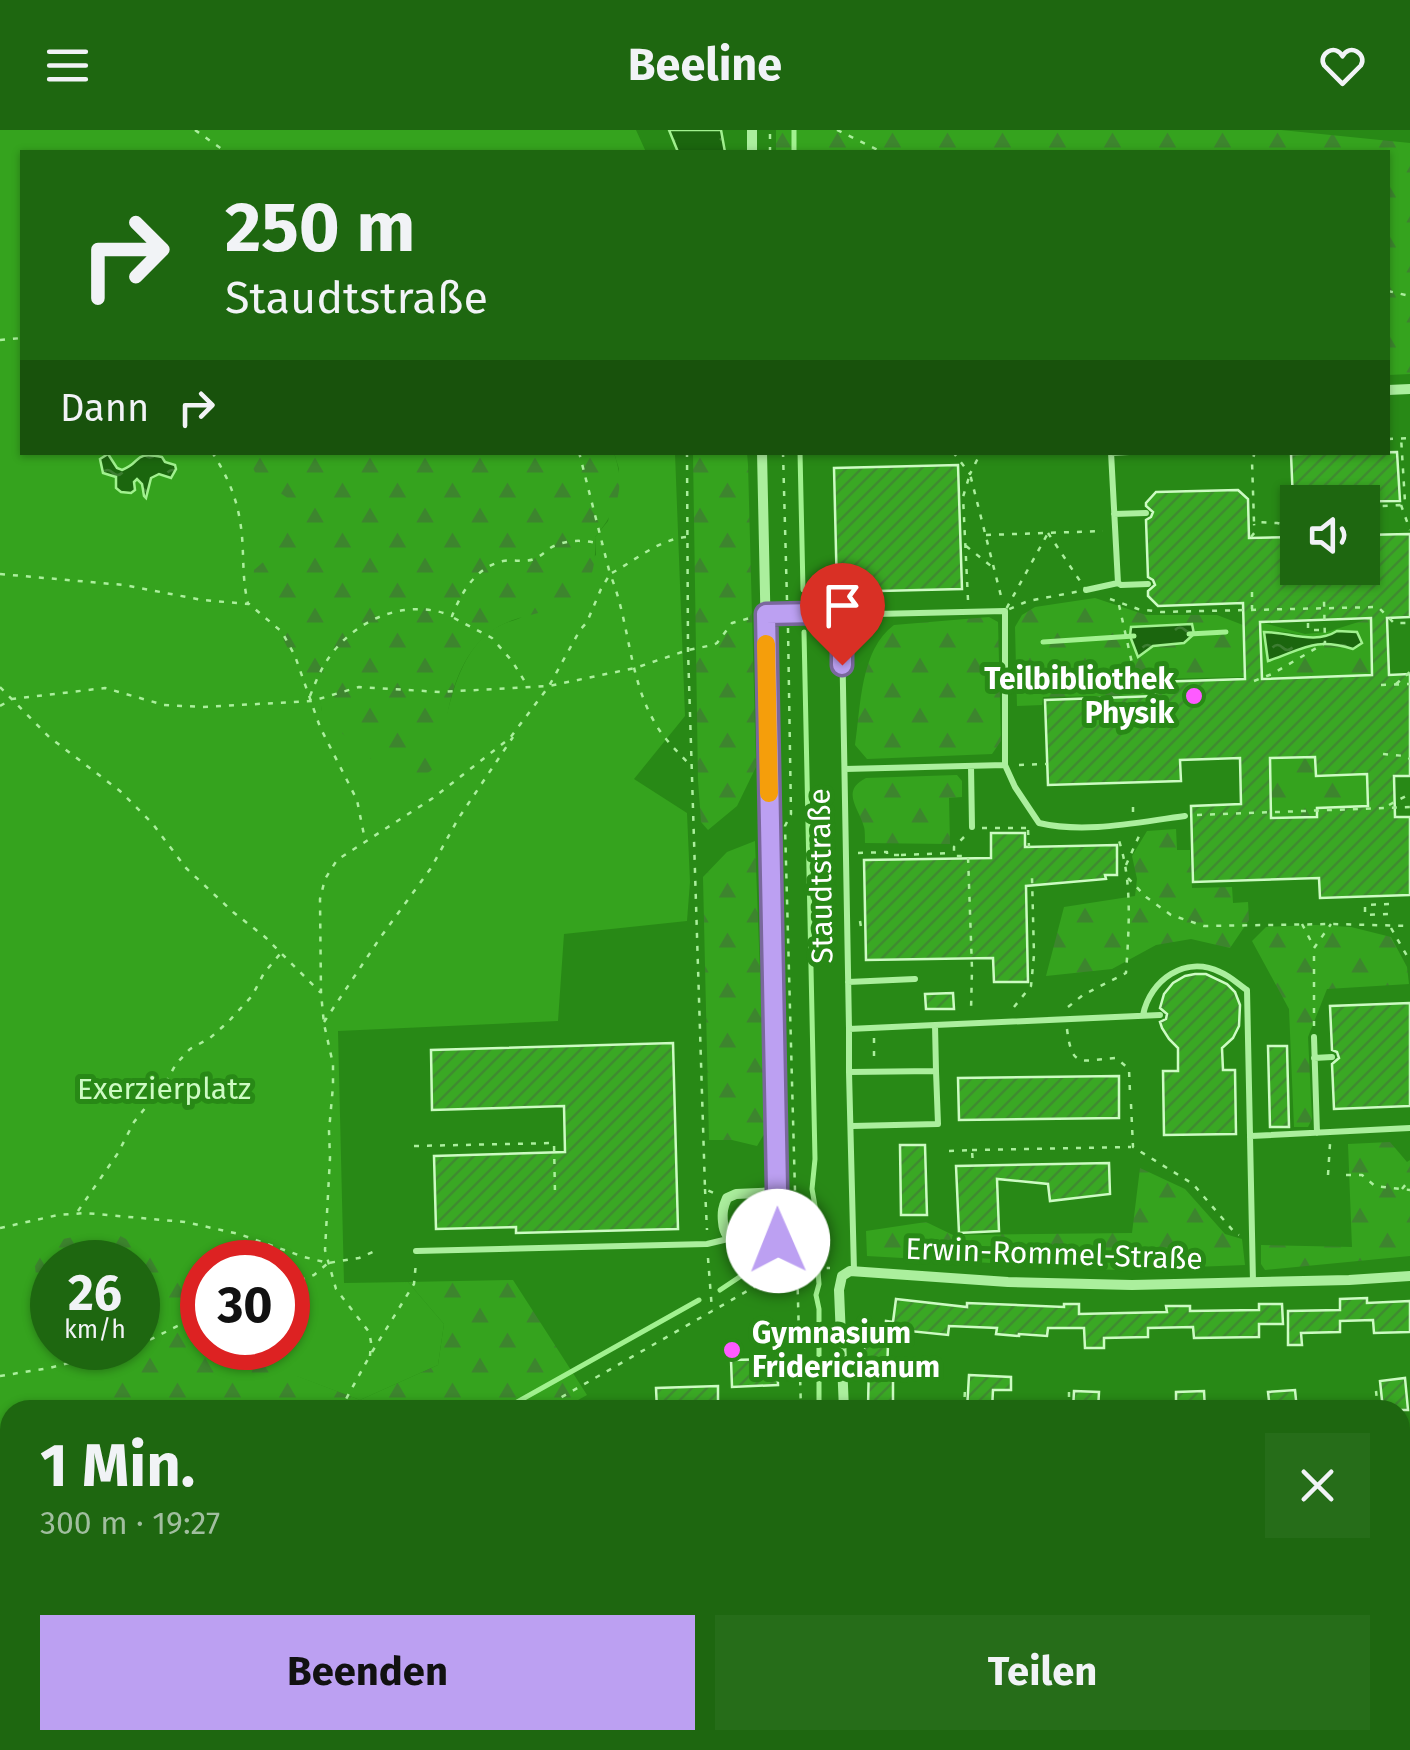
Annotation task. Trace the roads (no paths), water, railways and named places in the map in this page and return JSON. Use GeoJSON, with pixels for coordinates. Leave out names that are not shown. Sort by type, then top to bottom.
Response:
{"type":"FeatureCollection","features":[{"type":"Feature","properties":{"kind":"street","name":"Staudtstraße"},"geometry":{"type":"LineString","coordinates":[[728,1238],[736,1242],[778,1241],[762,455]]}},
{"type":"Feature","properties":{"kind":"street"},"geometry":{"type":"LineString","coordinates":[[728,1238],[722,1212],[727,1198],[777,1192]]}},
{"type":"Feature","properties":{"kind":"street"},"geometry":{"type":"LineString","coordinates":[[844,1400],[839,1290],[848,1274]]}},
{"type":"Feature","properties":{"kind":"street","name":"Erwin-Rommel-Straße"},"geometry":{"type":"LineString","coordinates":[[848,1274],[1132,1286],[1410,1276]]}},
{"type":"Feature","properties":{"kind":"lane"},"geometry":{"type":"LineString","coordinates":[[1111,455],[1118,583]]}},
{"type":"Feature","properties":{"kind":"lane"},"geometry":{"type":"LineString","coordinates":[[1114,514],[1146,513]]}},
{"type":"Feature","properties":{"kind":"lane"},"geometry":{"type":"LineString","coordinates":[[1089,589],[1118,583],[1148,584]]}},
{"type":"Feature","properties":{"kind":"lane"},"geometry":{"type":"LineString","coordinates":[[766,614],[1005,611],[1006,765],[1014,787],[1039,823],[1058,828],[1114,826],[1186,816]]}},
{"type":"Feature","properties":{"kind":"lane","name":"Staudtstraße"},"geometry":{"type":"LineString","coordinates":[[832,615],[842,631],[850,1072]]}},
{"type":"Feature","properties":{"kind":"lane","name":"Staudtstraße"},"geometry":{"type":"LineString","coordinates":[[844,769],[1006,765]]}},
{"type":"Feature","properties":{"kind":"lane"},"geometry":{"type":"LineString","coordinates":[[971,766],[972,828]]}},
{"type":"Feature","properties":{"kind":"lane"},"geometry":{"type":"LineString","coordinates":[[1143,1016],[1146,1001],[1162,979],[1194,965],[1220,971],[1247,990],[1254,1283]]}},
{"type":"Feature","properties":{"kind":"lane","name":"Staudtstraße"},"geometry":{"type":"LineString","coordinates":[[848,982],[916,980]]}},
{"type":"Feature","properties":{"kind":"lane"},"geometry":{"type":"LineString","coordinates":[[849,1029],[1160,1015]]}},
{"type":"Feature","properties":{"kind":"lane"},"geometry":{"type":"LineString","coordinates":[[852,1126],[938,1124],[935,1025]]}},
{"type":"Feature","properties":{"kind":"lane"},"geometry":{"type":"LineString","coordinates":[[1314,1037],[1318,1133]]}},
{"type":"Feature","properties":{"kind":"lane"},"geometry":{"type":"LineString","coordinates":[[1314,1058],[1332,1057]]}},
{"type":"Feature","properties":{"kind":"lane"},"geometry":{"type":"LineString","coordinates":[[848,1274],[850,1072],[936,1071]]}},
{"type":"Feature","properties":{"kind":"lane"},"geometry":{"type":"LineString","coordinates":[[1252,1136],[1410,1128]]}},
{"type":"Feature","properties":{"kind":"lane"},"geometry":{"type":"LineString","coordinates":[[416,1251],[707,1244],[728,1238]]}},
{"type":"Feature","properties":{"kind":"water"},"geometry":{"type":"Polygon","coordinates":[[[669,130],[721,130],[725,150],[677,150],[669,130]]]}},
{"type":"Feature","properties":{"kind":"water"},"geometry":{"type":"Polygon","coordinates":[[[109,455],[122,470],[142,456],[162,457],[176,469],[171,478],[159,474],[151,478],[146,498],[137,479],[131,493],[116,488],[116,477],[103,473],[100,459],[109,455]]]}},
{"type":"Feature","properties":{"kind":"water"},"geometry":{"type":"Polygon","coordinates":[[[1192,624],[1194,634],[1184,643],[1153,646],[1138,657],[1130,636],[1131,627],[1192,624]]]}},
{"type":"Feature","properties":{"kind":"water"},"geometry":{"type":"Polygon","coordinates":[[[1337,631],[1357,632],[1362,643],[1353,649],[1328,644],[1309,646],[1268,661],[1264,632],[1320,637],[1337,631]]]}},
{"type":"Feature","properties":{"kind":"waterway"},"geometry":{"type":"LineString","coordinates":[[794,130],[794,150]]}},
{"type":"Feature","properties":{"kind":"waterway"},"geometry":{"type":"LineString","coordinates":[[800,455],[803,590]]}},
{"type":"Feature","properties":{"kind":"waterway"},"geometry":{"type":"LineString","coordinates":[[804,632],[819,1400]]}},
{"type":"Feature","properties":{"kind":"waterway"},"geometry":{"type":"LineString","coordinates":[[1189,634],[1226,632]]}},
{"type":"Feature","properties":{"kind":"waterway"},"geometry":{"type":"LineString","coordinates":[[1043,642],[1134,636]]}},
{"type":"Feature","properties":{"kind":"waterway"},"geometry":{"type":"LineString","coordinates":[[720,1290],[759,1264]]}},
{"type":"Feature","properties":{"kind":"waterway"},"geometry":{"type":"LineString","coordinates":[[521,1400],[699,1300]]}},
{"type":"Feature","properties":{"kind":"place","name":"Teilbibliothek Physik"},"geometry":{"type":"Point","coordinates":[1194,696]}},
{"type":"Feature","properties":{"kind":"place","name":"Gymnasium Fridericianum"},"geometry":{"type":"Point","coordinates":[732,1350]}},
{"type":"Feature","properties":{"kind":"park label","name":"Exerzierplatz"},"geometry":{"type":"Point","coordinates":[164,1089]}}]}
